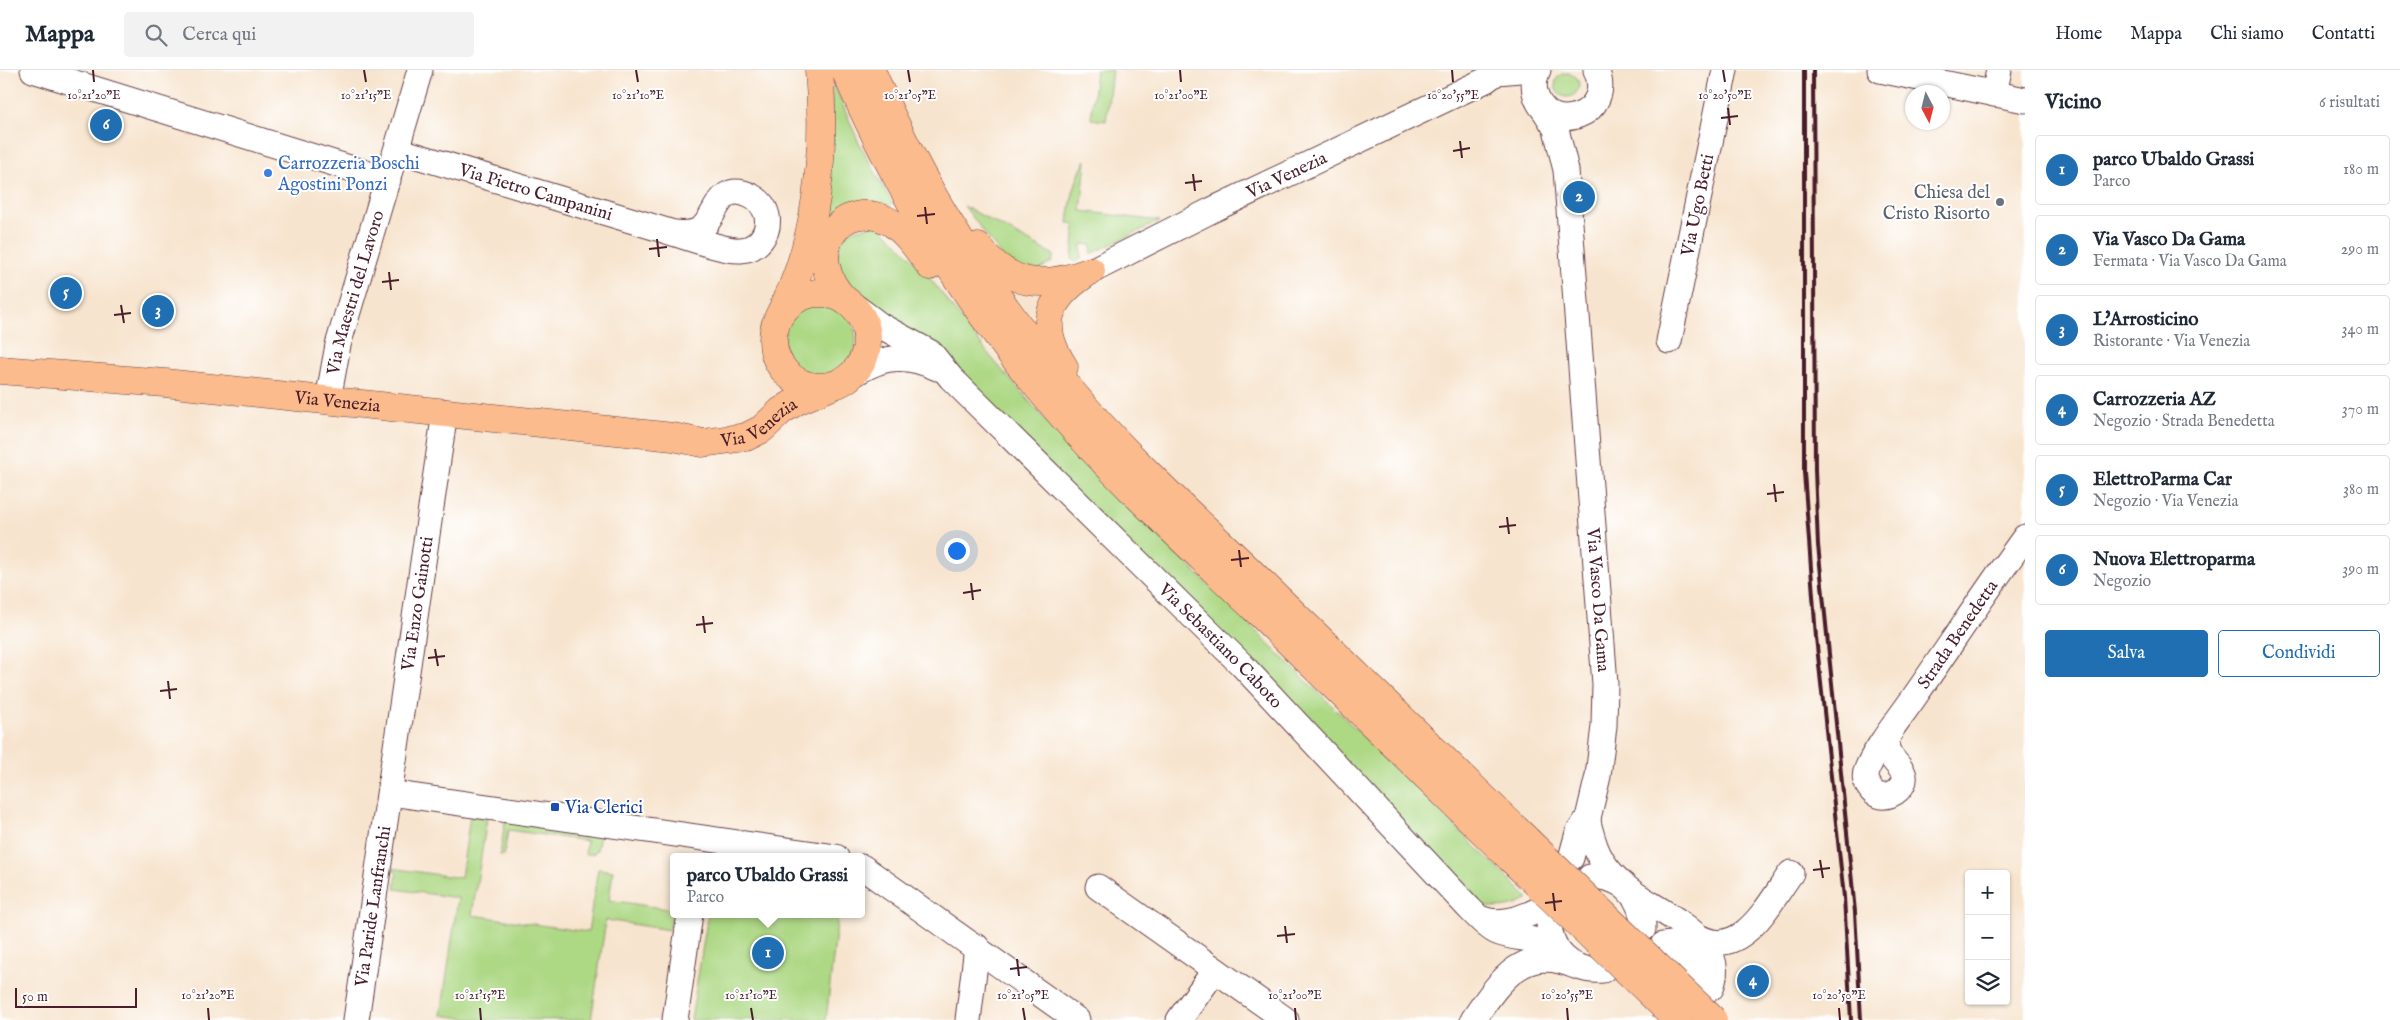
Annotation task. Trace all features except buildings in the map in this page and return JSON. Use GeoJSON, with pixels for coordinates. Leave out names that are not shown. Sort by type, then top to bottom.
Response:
{"type":"FeatureCollection","features":[{"type":"Feature","properties":{"kind":"main road","name":"Via Venezia"},"geometry":{"type":"LineString","coordinates":[[673,437],[732,430],[750,423],[761,416],[770,405],[774,393],[774,331],[798,271],[813,215],[821,136],[819,70]]}},
{"type":"Feature","properties":{"kind":"main road"},"geometry":{"type":"LineString","coordinates":[[846,70],[896,177],[937,248],[996,335],[1065,419],[1159,515],[1518,848],[1713,1020]]}},
{"type":"Feature","properties":{"kind":"main road"},"geometry":{"type":"LineString","coordinates":[[876,80],[964,227],[978,248],[999,269],[1020,279],[1037,281],[1065,279],[1091,271]]}},
{"type":"Feature","properties":{"kind":"main road"},"geometry":{"type":"LineString","coordinates":[[876,80],[905,142],[939,205],[997,295],[1068,387],[1160,484],[1518,848],[1678,1020]]}},
{"type":"Feature","properties":{"kind":"main road","name":"Via Venezia"},"geometry":{"type":"LineString","coordinates":[[0,370],[104,377],[445,412],[673,437],[709,443],[746,437],[762,429],[781,411],[797,401],[842,381],[857,369],[867,348],[865,325],[850,303],[834,288],[824,265],[825,250],[832,234],[844,222],[862,215],[890,222],[909,238],[1005,364],[1065,419]]}},
{"type":"Feature","properties":{"kind":"main road"},"geometry":{"type":"LineString","coordinates":[[1091,271],[1069,287],[1051,308],[1048,323],[1052,345],[1068,373],[1128,440],[1160,484]]}},
{"type":"Feature","properties":{"kind":"main road"},"geometry":{"type":"LineString","coordinates":[[779,316],[795,300],[810,294],[832,294],[850,303]]}},
{"type":"Feature","properties":{"kind":"main road","name":"Via Venezia"},"geometry":{"type":"LineString","coordinates":[[773,346],[782,368],[794,379],[816,386],[842,381]]}},
{"type":"Feature","properties":{"kind":"street"},"geometry":{"type":"LineString","coordinates":[[33,70],[388,180]]}},
{"type":"Feature","properties":{"kind":"street","name":"Via Maestri del Lavoro"},"geometry":{"type":"LineString","coordinates":[[328,400],[338,345],[420,70]]}},
{"type":"Feature","properties":{"kind":"street","name":"Via Venezia"},"geometry":{"type":"LineString","coordinates":[[1091,271],[1212,210],[1482,82],[1497,72],[1520,70]]}},
{"type":"Feature","properties":{"kind":"street"},"geometry":{"type":"LineString","coordinates":[[1538,70],[1534,86],[1541,105]]}},
{"type":"Feature","properties":{"kind":"street"},"geometry":{"type":"LineString","coordinates":[[1482,82],[1492,82],[1516,88],[1556,116],[1572,118],[1579,116],[1610,70]]}},
{"type":"Feature","properties":{"kind":"street","name":"Via Ugo Betti"},"geometry":{"type":"LineString","coordinates":[[1669,342],[1725,70]]}},
{"type":"Feature","properties":{"kind":"street"},"geometry":{"type":"LineString","coordinates":[[1880,70],[2025,100]]}},
{"type":"Feature","properties":{"kind":"street"},"geometry":{"type":"LineString","coordinates":[[1994,94],[1999,70]]}},
{"type":"Feature","properties":{"kind":"street","name":"Via Vasco Da Gama"},"geometry":{"type":"LineString","coordinates":[[1566,170],[1576,130],[1596,90]]}},
{"type":"Feature","properties":{"kind":"street","name":"Via Vasco Da Gama"},"geometry":{"type":"LineString","coordinates":[[1541,105],[1556,129],[1566,170],[1605,684],[1602,752],[1588,818]]}},
{"type":"Feature","properties":{"kind":"street","name":"Via Pietro Campanini"},"geometry":{"type":"LineString","coordinates":[[397,150],[675,233]]}},
{"type":"Feature","properties":{"kind":"street","name":"Via Sebastiano Caboto"},"geometry":{"type":"LineString","coordinates":[[850,303],[881,326],[931,353],[952,378],[1217,640],[1482,920],[1496,932],[1544,942],[1567,959]]}},
{"type":"Feature","properties":{"kind":"street","name":"Via Sebastiano Caboto"},"geometry":{"type":"LineString","coordinates":[[842,381],[874,364],[888,359],[902,358],[920,361],[952,378]]}},
{"type":"Feature","properties":{"kind":"street","name":"Via Enzo Gainotti"},"geometry":{"type":"LineString","coordinates":[[390,793],[445,412]]}},
{"type":"Feature","properties":{"kind":"street","name":"Strada Benedetta"},"geometry":{"type":"LineString","coordinates":[[1890,733],[2025,537]]}},
{"type":"Feature","properties":{"kind":"street"},"geometry":{"type":"LineString","coordinates":[[390,793],[700,847],[782,853]]}},
{"type":"Feature","properties":{"kind":"street","name":"Via Paride Lanfranchi"},"geometry":{"type":"LineString","coordinates":[[356,1020],[390,793]]}},
{"type":"Feature","properties":{"kind":"street"},"geometry":{"type":"LineString","coordinates":[[1570,858],[1578,833],[1588,818]]}},
{"type":"Feature","properties":{"kind":"street"},"geometry":{"type":"LineString","coordinates":[[1588,818],[1588,828],[1598,856],[1605,866],[1627,888],[1640,906],[1655,940],[1678,950],[1685,957],[1704,986]]}},
{"type":"Feature","properties":{"kind":"street"},"geometry":{"type":"LineString","coordinates":[[865,869],[1077,1020]]}},
{"type":"Feature","properties":{"kind":"street"},"geometry":{"type":"LineString","coordinates":[[1704,986],[1721,970],[1744,941],[1791,872]]}},
{"type":"Feature","properties":{"kind":"street"},"geometry":{"type":"LineString","coordinates":[[1590,877],[1606,877],[1651,902],[1694,934],[1708,947],[1713,961],[1714,974],[1704,986]]}},
{"type":"Feature","properties":{"kind":"street"},"geometry":{"type":"LineString","coordinates":[[1098,887],[1286,1020]]}},
{"type":"Feature","properties":{"kind":"street"},"geometry":{"type":"LineString","coordinates":[[1482,920],[1493,922],[1545,914],[1550,936],[1567,959],[1589,970],[1603,970]]}},
{"type":"Feature","properties":{"kind":"street"},"geometry":{"type":"LineString","coordinates":[[675,1020],[689,918]]}},
{"type":"Feature","properties":{"kind":"street"},"geometry":{"type":"LineString","coordinates":[[1694,934],[1707,940],[1721,942],[1744,941]]}},
{"type":"Feature","properties":{"kind":"street"},"geometry":{"type":"LineString","coordinates":[[1655,940],[1680,943],[1700,956],[1713,961],[1729,958],[1744,941]]}},
{"type":"Feature","properties":{"kind":"street"},"geometry":{"type":"LineString","coordinates":[[968,1020],[977,947]]}},
{"type":"Feature","properties":{"kind":"street"},"geometry":{"type":"LineString","coordinates":[[1473,1020],[1502,981],[1516,967],[1534,960],[1567,959]]}},
{"type":"Feature","properties":{"kind":"street"},"geometry":{"type":"LineString","coordinates":[[1179,1020],[1215,970]]}},
{"type":"Feature","properties":{"kind":"green space"},"geometry":{"type":"Polygon","coordinates":[[[1096,70],[1112,70],[1106,121],[1091,119],[1096,70]]]}},
{"type":"Feature","properties":{"kind":"green space"},"geometry":{"type":"Polygon","coordinates":[[[1567,73],[1576,76],[1579,85],[1576,94],[1567,97],[1558,94],[1555,85],[1558,76],[1567,73]]]}},
{"type":"Feature","properties":{"kind":"green space"},"geometry":{"type":"Polygon","coordinates":[[[833,82],[859,143],[892,203],[890,206],[879,203],[824,224],[833,82]]]}},
{"type":"Feature","properties":{"kind":"green space"},"geometry":{"type":"Polygon","coordinates":[[[1086,160],[1081,211],[1160,221],[1091,254],[1092,245],[1082,244],[1081,259],[1075,262],[1072,259],[1075,224],[1068,223],[1074,191],[1086,160]]]}},
{"type":"Feature","properties":{"kind":"green space"},"geometry":{"type":"Polygon","coordinates":[[[964,206],[1054,255],[1052,262],[1035,272],[1009,265],[964,206]]]}},
{"type":"Feature","properties":{"kind":"green space"},"geometry":{"type":"Polygon","coordinates":[[[878,224],[922,268],[990,356],[1073,452],[1529,899],[1507,907],[1484,906],[834,272],[842,233],[878,224]]]}},
{"type":"Feature","properties":{"kind":"green space"},"geometry":{"type":"Polygon","coordinates":[[[820,304],[834,307],[846,314],[853,326],[856,340],[853,354],[846,366],[834,373],[820,376],[806,373],[794,366],[787,354],[784,340],[787,326],[794,314],[806,307],[820,304]]]}},
{"type":"Feature","properties":{"kind":"green space"},"geometry":{"type":"Polygon","coordinates":[[[470,816],[487,818],[472,915],[588,932],[598,869],[613,871],[609,900],[670,909],[670,918],[672,918],[669,930],[606,920],[591,1020],[476,1020],[441,1015],[458,898],[395,889],[397,874],[391,868],[461,878],[470,816]]]}},
{"type":"Feature","properties":{"kind":"green space"},"geometry":{"type":"Polygon","coordinates":[[[505,821],[600,835],[597,850],[593,854],[585,854],[587,841],[508,830],[504,855],[500,855],[505,821]]]}},
{"type":"Feature","properties":{"kind":"green space"},"geometry":{"type":"Polygon","coordinates":[[[707,918],[838,918],[826,1020],[691,1020],[707,918]]]}},
{"type":"Feature","properties":{"kind":"railway"},"geometry":{"type":"LineString","coordinates":[[1804,70],[1804,472],[1816,637],[1844,897],[1851,1020]]}},
{"type":"Feature","properties":{"kind":"railway"},"geometry":{"type":"LineString","coordinates":[[1813,70],[1815,470],[1818,545],[1855,912],[1861,1020]]}},
{"type":"Feature","properties":{"kind":"place","name":"Nuova Elettroparma"},"geometry":{"type":"Point","coordinates":[106,125]}},
{"type":"Feature","properties":{"kind":"place","name":"Carrozzeria Boschi Agostini Ponzi"},"geometry":{"type":"Point","coordinates":[268,173]}},
{"type":"Feature","properties":{"kind":"place","name":"Via Vasco Da Gama"},"geometry":{"type":"Point","coordinates":[1579,197]}},
{"type":"Feature","properties":{"kind":"place","name":"Chiesa del Cristo Risorto"},"geometry":{"type":"Point","coordinates":[2000,202]}},
{"type":"Feature","properties":{"kind":"place","name":"ElettroParma Car"},"geometry":{"type":"Point","coordinates":[66,293]}},
{"type":"Feature","properties":{"kind":"place","name":"L'Arrosticino"},"geometry":{"type":"Point","coordinates":[158,311]}},
{"type":"Feature","properties":{"kind":"place","name":"Via Clerici"},"geometry":{"type":"Point","coordinates":[555,807]}},
{"type":"Feature","properties":{"kind":"place","name":"parco Ubaldo Grassi"},"geometry":{"type":"Point","coordinates":[768,953]}},
{"type":"Feature","properties":{"kind":"place","name":"Carrozzeria AZ"},"geometry":{"type":"Point","coordinates":[1753,981]}}]}
